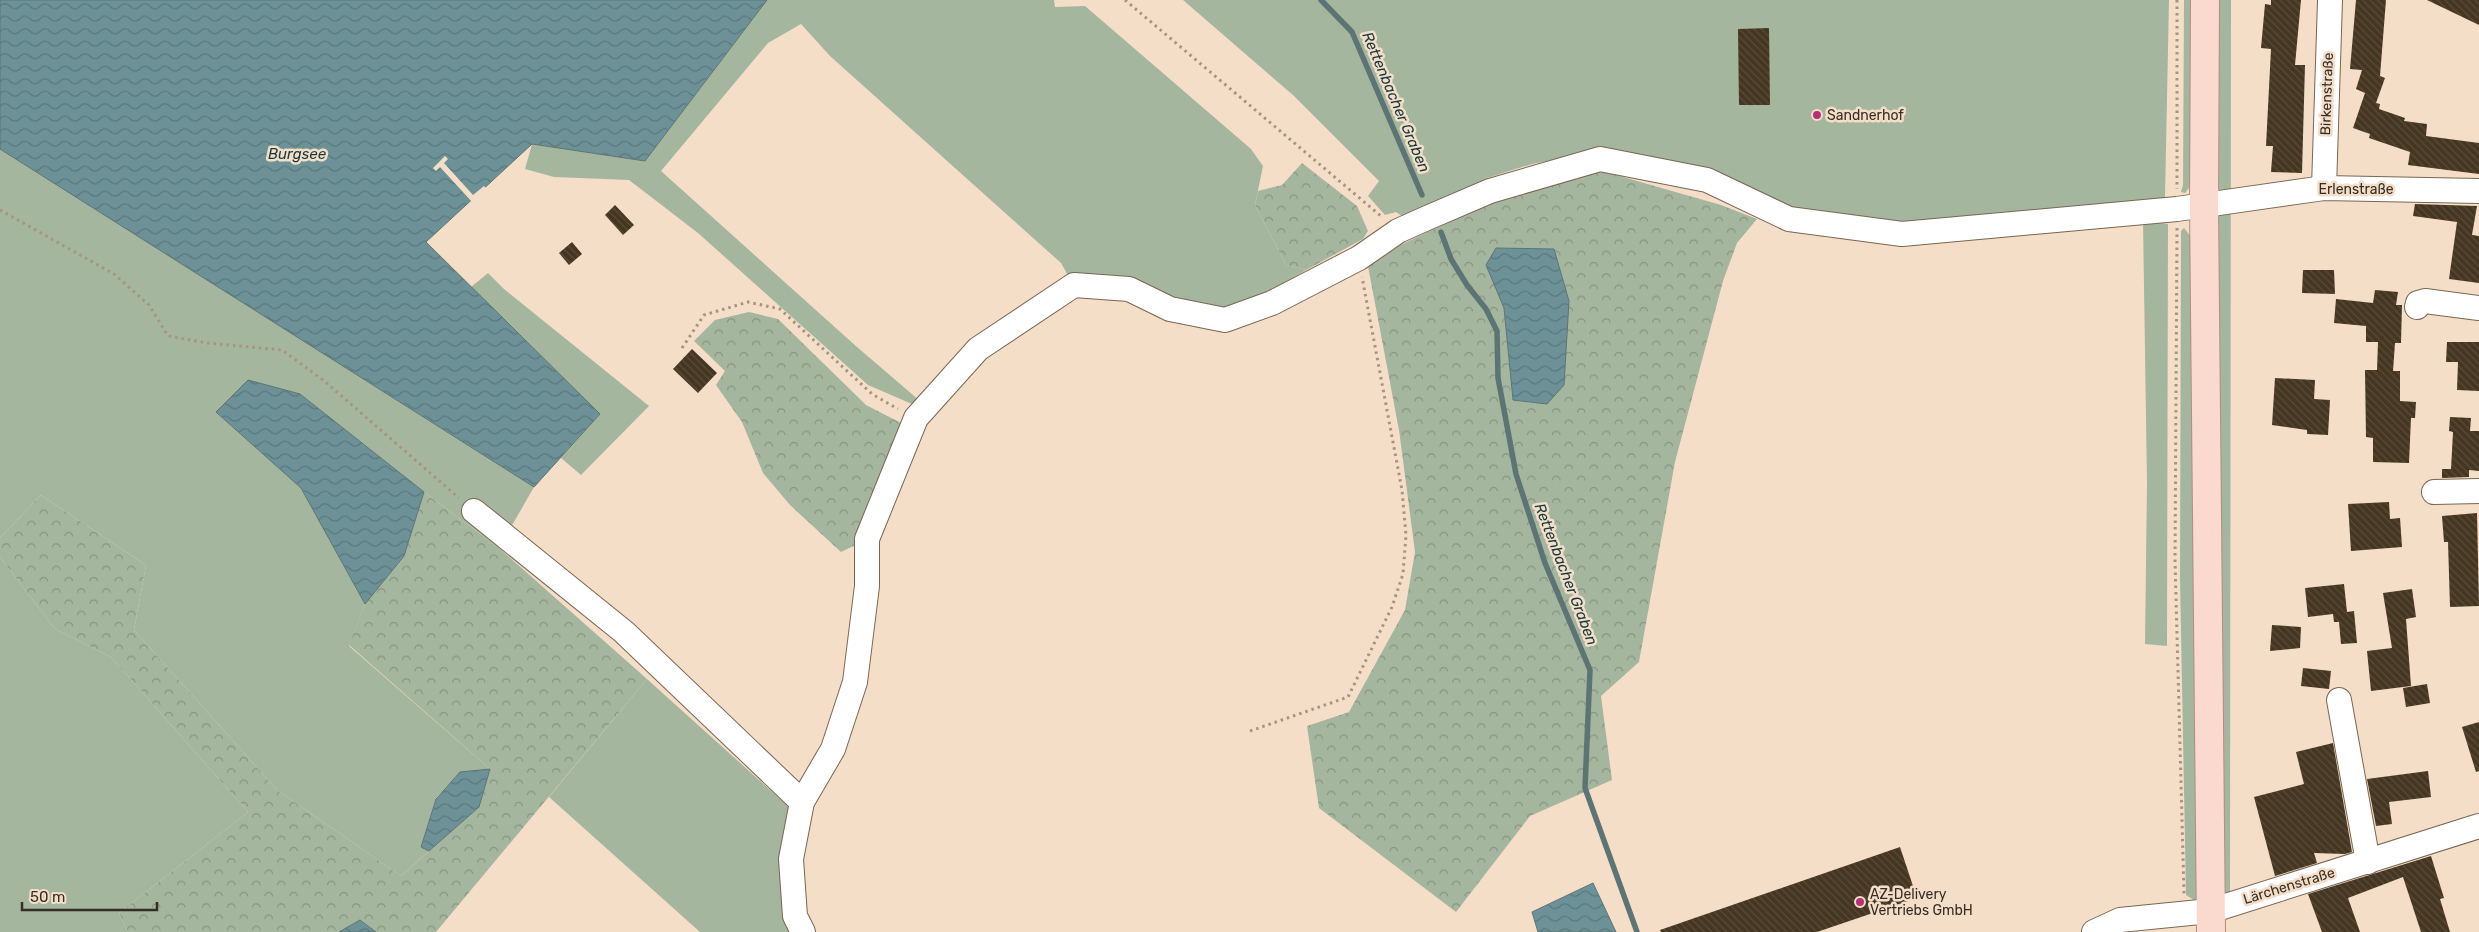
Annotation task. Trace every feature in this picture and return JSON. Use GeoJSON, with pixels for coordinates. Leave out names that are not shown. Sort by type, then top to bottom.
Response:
{"type":"FeatureCollection","features":[{"type":"Feature","properties":{"kind":"main road"},"geometry":{"type":"LineString","coordinates":[[2206,0],[2204,205],[2211,921]]}},
{"type":"Feature","properties":{"kind":"street","name":"Birkenstraße"},"geometry":{"type":"LineString","coordinates":[[2324,188],[2330,0]]}},
{"type":"Feature","properties":{"kind":"street","name":"Erlenstraße"},"geometry":{"type":"LineString","coordinates":[[803,932],[795,916],[791,859],[802,802],[833,749],[855,682],[867,586],[867,539],[916,418],[978,349],[1074,286],[1129,289],[1170,309],[1225,320],[1272,303],[1359,258],[1398,230],[1490,191],[1600,159],[1707,180],[1790,219],[1902,234],[2177,209],[2324,188],[2479,192]]}},
{"type":"Feature","properties":{"kind":"street"},"geometry":{"type":"LineString","coordinates":[[2417,307],[2418,303],[2424,301],[2479,308]]}},
{"type":"Feature","properties":{"kind":"street"},"geometry":{"type":"LineString","coordinates":[[2434,492],[2479,491]]}},
{"type":"Feature","properties":{"kind":"street"},"geometry":{"type":"LineString","coordinates":[[474,511],[624,632],[802,802]]}},
{"type":"Feature","properties":{"kind":"street"},"geometry":{"type":"LineString","coordinates":[[2339,700],[2368,862]]}},
{"type":"Feature","properties":{"kind":"street","name":"Lärchenstraße"},"geometry":{"type":"LineString","coordinates":[[2094,932],[2120,920],[2211,921],[2368,862],[2479,826]]}},
{"type":"Feature","properties":{"kind":"path"},"geometry":{"type":"LineString","coordinates":[[1125,0],[1398,230]]}},
{"type":"Feature","properties":{"kind":"path"},"geometry":{"type":"LineString","coordinates":[[2177,0],[2177,198]]}},
{"type":"Feature","properties":{"kind":"path"},"geometry":{"type":"LineString","coordinates":[[0,210],[114,274],[149,305],[168,336],[207,344],[282,350],[322,380],[474,511]]}},
{"type":"Feature","properties":{"kind":"path"},"geometry":{"type":"LineString","coordinates":[[2177,225],[2175,560],[2184,904]]}},
{"type":"Feature","properties":{"kind":"path"},"geometry":{"type":"LineString","coordinates":[[1250,731],[1348,697],[1392,607],[1403,574],[1406,534],[1402,490],[1359,258]]}},
{"type":"Feature","properties":{"kind":"path"},"geometry":{"type":"LineString","coordinates":[[682,348],[704,314],[748,302],[780,309],[872,394],[916,418]]}},
{"type":"Feature","properties":{"kind":"green space"},"geometry":{"type":"Polygon","coordinates":[[[767,0],[1054,0],[1055,7],[1085,6],[1251,149],[1263,166],[1255,205],[1286,265],[1306,270],[1256,300],[1223,313],[1070,279],[1061,263],[830,56],[801,24],[768,43],[661,171],[920,401],[912,404],[868,385],[698,233],[629,180],[554,177],[525,169],[532,144],[645,161],[767,0]]]}},
{"type":"Feature","properties":{"kind":"green space","name":"Sandnerhof"},"geometry":{"type":"Polygon","coordinates":[[[1183,0],[2169,0],[2165,198],[1903,226],[1795,210],[1601,151],[1532,164],[1487,178],[1405,218],[1396,212],[1385,215],[1368,196],[1379,181],[1294,96],[1183,0]]]}},
{"type":"Feature","properties":{"kind":"green space"},"geometry":{"type":"Polygon","coordinates":[[[2184,0],[2197,0],[2196,179],[2185,193],[2181,192],[2183,185],[2184,0]]]}},
{"type":"Feature","properties":{"kind":"green space"},"geometry":{"type":"Polygon","coordinates":[[[2218,0],[2231,0],[2230,897],[2221,887],[2218,0]]]}},
{"type":"Feature","properties":{"kind":"green space"},"geometry":{"type":"Polygon","coordinates":[[[0,149],[534,487],[499,548],[424,492],[300,394],[216,412],[301,488],[365,604],[349,646],[490,769],[460,772],[436,798],[421,846],[429,851],[401,876],[277,790],[134,630],[146,565],[41,495],[0,538],[0,149]]]}},
{"type":"Feature","properties":{"kind":"green space"},"geometry":{"type":"Polygon","coordinates":[[[1302,163],[1357,206],[1368,231],[1363,239],[1306,270],[1286,265],[1255,205],[1258,191],[1282,185],[1302,163]]]}},
{"type":"Feature","properties":{"kind":"green space"},"geometry":{"type":"Polygon","coordinates":[[[1602,171],[1721,205],[1757,219],[1737,243],[1723,281],[1675,462],[1639,662],[1601,696],[1612,780],[1530,816],[1456,912],[1319,808],[1307,726],[1349,712],[1405,610],[1415,552],[1399,430],[1367,261],[1507,194],[1602,171]],[[1504,308],[1513,400],[1547,404],[1504,308]]]}},
{"type":"Feature","properties":{"kind":"green space"},"geometry":{"type":"Polygon","coordinates":[[[2143,221],[2168,224],[2167,646],[2145,644],[2147,483],[2143,221]]]}},
{"type":"Feature","properties":{"kind":"green space"},"geometry":{"type":"Polygon","coordinates":[[[2184,228],[2195,242],[2199,896],[2194,900],[2186,895],[2180,578],[2181,231],[2184,228]]]}},
{"type":"Feature","properties":{"kind":"green space"},"geometry":{"type":"Polygon","coordinates":[[[488,273],[504,289],[649,406],[581,475],[561,458],[600,414],[471,287],[488,273]]]}},
{"type":"Feature","properties":{"kind":"green space"},"geometry":{"type":"Polygon","coordinates":[[[749,312],[778,319],[866,405],[907,426],[862,542],[841,552],[790,505],[763,473],[742,422],[716,385],[725,371],[694,341],[715,320],[749,312]]]}},
{"type":"Feature","properties":{"kind":"green space"},"geometry":{"type":"Polygon","coordinates":[[[424,492],[499,548],[647,679],[436,932],[376,932],[360,920],[339,932],[128,932],[119,913],[248,812],[111,657],[55,629],[0,557],[0,538],[41,495],[146,565],[134,630],[277,790],[401,876],[479,807],[490,769],[349,645],[365,604],[404,556],[424,492]]]}},
{"type":"Feature","properties":{"kind":"green space"},"geometry":{"type":"Polygon","coordinates":[[[0,557],[55,629],[111,657],[248,812],[119,913],[128,932],[0,932],[0,557]]]}},
{"type":"Feature","properties":{"kind":"green space"},"geometry":{"type":"Polygon","coordinates":[[[647,679],[789,807],[780,850],[784,908],[794,932],[700,932],[549,797],[647,679]]]}},
{"type":"Feature","properties":{"kind":"water","name":"Burgsee"},"geometry":{"type":"Polygon","coordinates":[[[0,0],[767,0],[645,161],[532,144],[426,242],[600,414],[534,487],[0,149],[0,0]]]}},
{"type":"Feature","properties":{"kind":"water"},"geometry":{"type":"Polygon","coordinates":[[[1496,248],[1554,249],[1569,301],[1564,385],[1547,404],[1513,400],[1504,308],[1486,265],[1496,248]]]}},
{"type":"Feature","properties":{"kind":"water"},"geometry":{"type":"Polygon","coordinates":[[[248,380],[300,394],[424,492],[404,556],[365,604],[301,488],[216,412],[248,380]]]}},
{"type":"Feature","properties":{"kind":"water"},"geometry":{"type":"Polygon","coordinates":[[[490,769],[479,807],[429,851],[421,847],[436,799],[460,772],[490,769]]]}},
{"type":"Feature","properties":{"kind":"water"},"geometry":{"type":"Polygon","coordinates":[[[1593,883],[1616,932],[1538,932],[1532,912],[1593,883]]]}},
{"type":"Feature","properties":{"kind":"water"},"geometry":{"type":"Polygon","coordinates":[[[360,920],[376,932],[339,932],[360,920]]]}},
{"type":"Feature","properties":{"kind":"pier"},"geometry":{"type":"Polygon","coordinates":[[[445,156],[448,159],[444,163],[473,195],[484,186],[487,189],[473,203],[440,167],[436,171],[433,168],[445,156]]]}},
{"type":"Feature","properties":{"kind":"building"},"geometry":{"type":"Polygon","coordinates":[[[2271,0],[2301,0],[2295,65],[2305,65],[2302,173],[2271,172],[2273,146],[2266,146],[2271,49],[2261,48],[2265,4],[2271,5],[2271,0]]]}},
{"type":"Feature","properties":{"kind":"building"},"geometry":{"type":"Polygon","coordinates":[[[2356,0],[2386,0],[2380,76],[2385,78],[2376,103],[2380,104],[2379,109],[2405,118],[2404,121],[2427,124],[2426,136],[2479,143],[2479,174],[2408,165],[2410,152],[2369,138],[2370,134],[2353,128],[2365,93],[2356,89],[2362,70],[2350,69],[2356,0]]]}},
{"type":"Feature","properties":{"kind":"building"},"geometry":{"type":"Polygon","coordinates":[[[2427,0],[2479,0],[2479,25],[2427,0]]]}},
{"type":"Feature","properties":{"kind":"building"},"geometry":{"type":"Polygon","coordinates":[[[1769,28],[1770,105],[1739,105],[1738,29],[1769,28]]]}},
{"type":"Feature","properties":{"kind":"building"},"geometry":{"type":"Polygon","coordinates":[[[2415,204],[2477,206],[2472,235],[2479,236],[2479,283],[2449,279],[2457,222],[2413,216],[2415,204]]]}},
{"type":"Feature","properties":{"kind":"building"},"geometry":{"type":"Polygon","coordinates":[[[615,205],[634,225],[623,235],[605,215],[615,205]]]}},
{"type":"Feature","properties":{"kind":"building"},"geometry":{"type":"Polygon","coordinates":[[[572,242],[582,254],[569,265],[559,253],[572,242]]]}},
{"type":"Feature","properties":{"kind":"building"},"geometry":{"type":"Polygon","coordinates":[[[2303,270],[2334,270],[2335,294],[2302,293],[2303,270]]]}},
{"type":"Feature","properties":{"kind":"building"},"geometry":{"type":"Polygon","coordinates":[[[2375,290],[2398,292],[2396,305],[2402,305],[2401,343],[2395,343],[2393,371],[2400,371],[2400,401],[2416,402],[2415,418],[2411,418],[2409,463],[2373,462],[2373,438],[2366,437],[2365,370],[2377,370],[2378,342],[2366,342],[2366,326],[2334,323],[2336,299],[2373,303],[2375,290]]]}},
{"type":"Feature","properties":{"kind":"building"},"geometry":{"type":"Polygon","coordinates":[[[2447,342],[2479,342],[2479,391],[2457,390],[2458,362],[2446,362],[2447,342]]]}},
{"type":"Feature","properties":{"kind":"building"},"geometry":{"type":"Polygon","coordinates":[[[692,349],[717,373],[698,393],[673,369],[692,349]]]}},
{"type":"Feature","properties":{"kind":"building"},"geometry":{"type":"Polygon","coordinates":[[[2275,378],[2315,380],[2314,399],[2330,400],[2328,435],[2307,434],[2307,430],[2272,425],[2275,378]]]}},
{"type":"Feature","properties":{"kind":"building"},"geometry":{"type":"Polygon","coordinates":[[[2450,417],[2471,418],[2470,431],[2479,431],[2479,471],[2469,470],[2469,477],[2442,478],[2442,469],[2451,469],[2453,432],[2449,431],[2450,417]]]}},
{"type":"Feature","properties":{"kind":"building"},"geometry":{"type":"Polygon","coordinates":[[[2389,502],[2390,519],[2400,518],[2402,547],[2351,551],[2348,504],[2389,502]]]}},
{"type":"Feature","properties":{"kind":"building"},"geometry":{"type":"Polygon","coordinates":[[[2477,513],[2479,606],[2450,607],[2448,542],[2444,542],[2442,516],[2477,513]]]}},
{"type":"Feature","properties":{"kind":"building"},"geometry":{"type":"Polygon","coordinates":[[[2344,584],[2347,612],[2354,611],[2357,643],[2341,644],[2339,622],[2334,622],[2333,614],[2308,617],[2305,588],[2344,584]]]}},
{"type":"Feature","properties":{"kind":"building"},"geometry":{"type":"Polygon","coordinates":[[[2412,589],[2416,617],[2406,619],[2411,686],[2371,691],[2367,651],[2392,648],[2383,593],[2412,589]]]}},
{"type":"Feature","properties":{"kind":"building"},"geometry":{"type":"Polygon","coordinates":[[[2272,625],[2301,627],[2300,648],[2270,651],[2272,625]]]}},
{"type":"Feature","properties":{"kind":"building"},"geometry":{"type":"Polygon","coordinates":[[[2303,668],[2331,671],[2329,689],[2301,686],[2303,668]]]}},
{"type":"Feature","properties":{"kind":"building"},"geometry":{"type":"Polygon","coordinates":[[[2427,684],[2430,703],[2406,707],[2403,688],[2427,684]]]}},
{"type":"Feature","properties":{"kind":"building"},"geometry":{"type":"Polygon","coordinates":[[[2479,722],[2479,771],[2476,772],[2462,727],[2479,722]]]}},
{"type":"Feature","properties":{"kind":"building"},"geometry":{"type":"Polygon","coordinates":[[[2333,743],[2352,852],[2345,854],[2314,853],[2317,863],[2275,876],[2254,797],[2304,784],[2296,752],[2333,743]]]}},
{"type":"Feature","properties":{"kind":"building"},"geometry":{"type":"Polygon","coordinates":[[[2428,771],[2431,797],[2389,802],[2392,824],[2376,826],[2367,779],[2428,771]]]}},
{"type":"Feature","properties":{"kind":"building"},"geometry":{"type":"Polygon","coordinates":[[[1900,847],[1917,898],[1817,932],[1661,932],[1660,930],[1900,847]]]}},
{"type":"Feature","properties":{"kind":"building"},"geometry":{"type":"Polygon","coordinates":[[[2431,856],[2444,898],[2440,899],[2450,932],[2421,932],[2403,877],[2348,898],[2360,932],[2322,932],[2308,894],[2431,856]]]}},
{"type":"Feature","properties":{"kind":"waterway","name":"Rettenbacher Graben"},"geometry":{"type":"LineString","coordinates":[[1321,0],[1352,32],[1422,195]]}},
{"type":"Feature","properties":{"kind":"waterway","name":"Rettenbacher Graben"},"geometry":{"type":"LineString","coordinates":[[1441,232],[1451,259],[1467,285],[1486,309],[1497,331],[1498,378],[1516,474],[1545,563],[1590,670],[1585,788],[1637,932]]}},
{"type":"Feature","properties":{"kind":"place","name":"Sandnerhof"},"geometry":{"type":"Point","coordinates":[1817,115]}},
{"type":"Feature","properties":{"kind":"place","name":"AZ-Delivery Vertriebs GmbH"},"geometry":{"type":"Point","coordinates":[1860,902]}}]}
